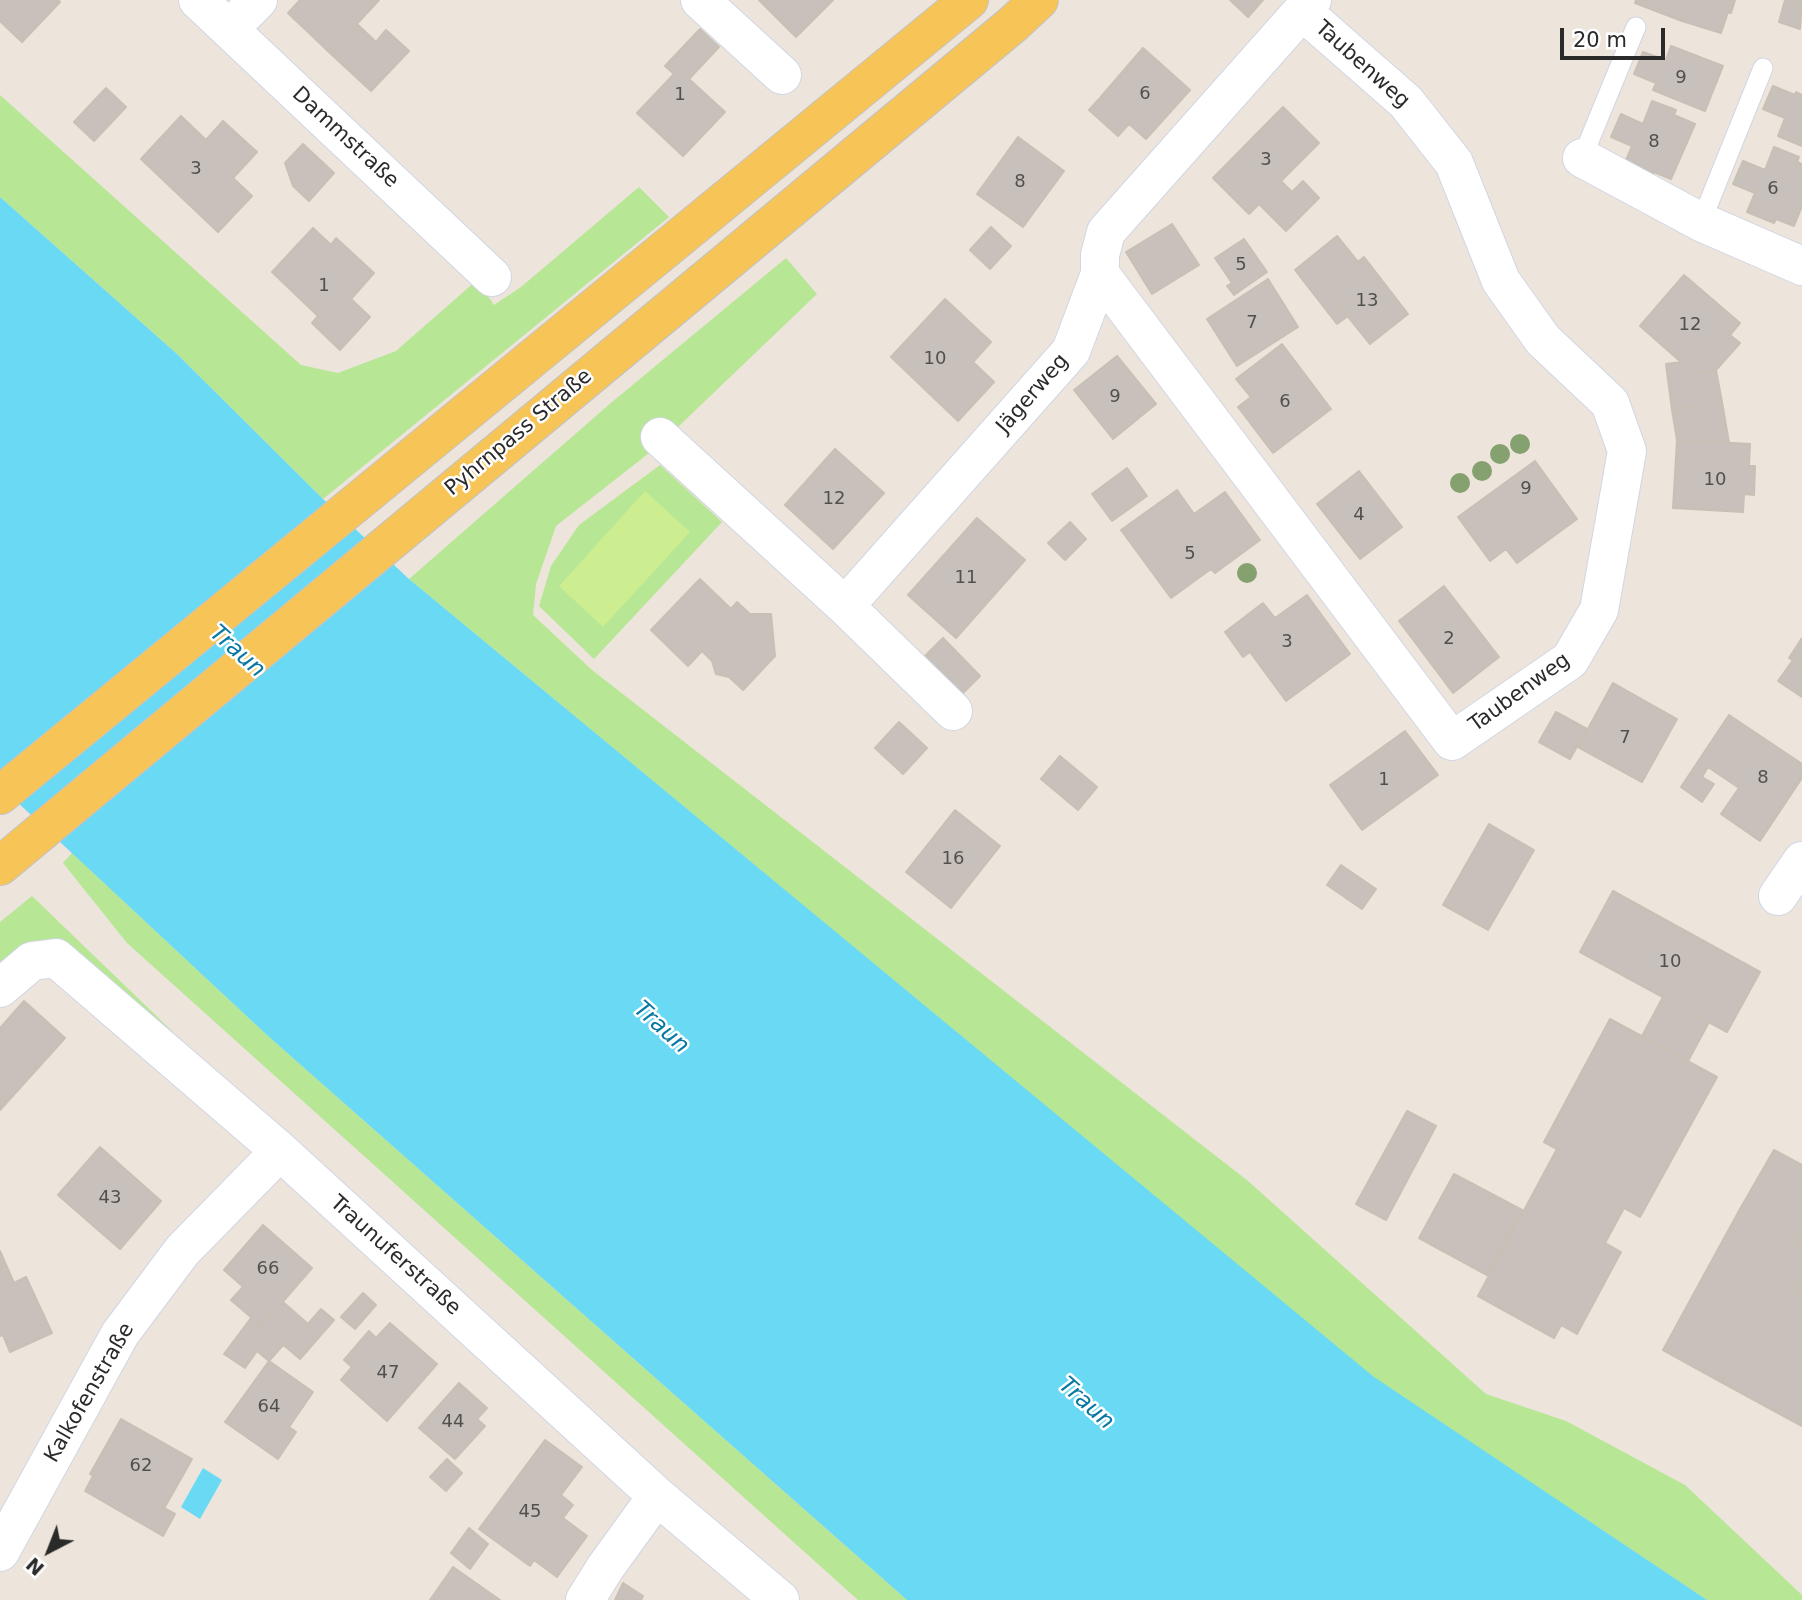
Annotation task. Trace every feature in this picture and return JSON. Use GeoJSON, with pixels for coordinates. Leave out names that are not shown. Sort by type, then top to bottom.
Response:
{"type":"FeatureCollection","features":[{"type":"Feature","properties":{"kind":"main road"},"geometry":{"type":"LineString","coordinates":[[0,795],[969,0]]}},
{"type":"Feature","properties":{"kind":"main road","name":"Pyhrnpass Straße"},"geometry":{"type":"LineString","coordinates":[[0,866],[1002,34],[1039,0]]}},
{"type":"Feature","properties":{"kind":"street","name":"Dammstraße"},"geometry":{"type":"LineString","coordinates":[[198,0],[492,277]]}},
{"type":"Feature","properties":{"kind":"street"},"geometry":{"type":"LineString","coordinates":[[229,29],[258,0]]}},
{"type":"Feature","properties":{"kind":"street"},"geometry":{"type":"LineString","coordinates":[[700,0],[782,75]]}},
{"type":"Feature","properties":{"kind":"street","name":"Jägerweg"},"geometry":{"type":"LineString","coordinates":[[845,606],[1071,351],[1100,274],[1100,255],[1106,232],[1307,6]]}},
{"type":"Feature","properties":{"kind":"street","name":"Taubenweg"},"geometry":{"type":"LineString","coordinates":[[1100,274],[1452,741],[1570,660],[1599,610],[1628,451],[1610,403],[1543,340],[1501,281],[1454,163],[1406,102],[1307,6]]}},
{"type":"Feature","properties":{"kind":"street"},"geometry":{"type":"LineString","coordinates":[[1583,158],[1701,222],[1802,266]]}},
{"type":"Feature","properties":{"kind":"street"},"geometry":{"type":"LineString","coordinates":[[660,437],[845,606],[953,711]]}},
{"type":"Feature","properties":{"kind":"street"},"geometry":{"type":"LineString","coordinates":[[1778,896],[1802,861]]}},
{"type":"Feature","properties":{"kind":"street","name":"Traunuferstraße"},"geometry":{"type":"LineString","coordinates":[[0,988],[32,961],[56,958],[280,1151],[657,1496],[780,1600]]}},
{"type":"Feature","properties":{"kind":"street","name":"Kalkofenstraße"},"geometry":{"type":"LineString","coordinates":[[0,1552],[120,1334],[182,1251],[280,1151]]}},
{"type":"Feature","properties":{"kind":"street"},"geometry":{"type":"LineString","coordinates":[[585,1600],[657,1496]]}},
{"type":"Feature","properties":{"kind":"lane"},"geometry":{"type":"LineString","coordinates":[[1583,158],[1636,27]]}},
{"type":"Feature","properties":{"kind":"lane"},"geometry":{"type":"LineString","coordinates":[[1701,222],[1763,68]]}},
{"type":"Feature","properties":{"kind":"green space"},"geometry":{"type":"Polygon","coordinates":[[[0,95],[301,365],[338,373],[396,351],[477,280],[494,305],[521,287],[639,187],[669,217],[323,499],[177,354],[0,197],[0,95]]]}},
{"type":"Feature","properties":{"kind":"green space"},"geometry":{"type":"Polygon","coordinates":[[[786,258],[817,294],[658,446],[556,526],[536,584],[533,615],[592,670],[1248,1181],[1486,1394],[1566,1421],[1685,1485],[1802,1595],[1802,1600],[1707,1600],[1374,1378],[409,579],[612,402],[786,258]]]}},
{"type":"Feature","properties":{"kind":"green space"},"geometry":{"type":"Polygon","coordinates":[[[660,465],[722,522],[594,659],[539,606],[551,566],[579,525],[660,465]]]}},
{"type":"Feature","properties":{"kind":"green space"},"geometry":{"type":"Polygon","coordinates":[[[645,491],[690,532],[603,627],[559,586],[645,491]]]}},
{"type":"Feature","properties":{"kind":"green space"},"geometry":{"type":"Polygon","coordinates":[[[72,853],[268,1036],[907,1600],[858,1600],[127,943],[63,863],[72,853]]]}},
{"type":"Feature","properties":{"kind":"green space"},"geometry":{"type":"Polygon","coordinates":[[[32,896],[173,1032],[172,1075],[42,961],[0,991],[0,922],[32,896]]]}},
{"type":"Feature","properties":{"kind":"water","name":"Traun"},"geometry":{"type":"Polygon","coordinates":[[[0,197],[177,354],[323,499],[409,579],[1374,1377],[1707,1600],[907,1600],[268,1036],[0,786],[0,197]]]}},
{"type":"Feature","properties":{"kind":"water"},"geometry":{"type":"Polygon","coordinates":[[[203,1468],[222,1480],[200,1519],[181,1507],[203,1468]]]}},
{"type":"Feature","properties":{"kind":"building"},"geometry":{"type":"Polygon","coordinates":[[[0,0],[60,2],[22,42],[0,21],[0,0]]]}},
{"type":"Feature","properties":{"kind":"building"},"geometry":{"type":"Polygon","coordinates":[[[300,0],[379,0],[330,53],[288,13],[300,0]]]}},
{"type":"Feature","properties":{"kind":"building"},"geometry":{"type":"Polygon","coordinates":[[[759,0],[833,0],[796,37],[759,0]]]}},
{"type":"Feature","properties":{"kind":"building"},"geometry":{"type":"Polygon","coordinates":[[[1230,0],[1263,0],[1248,17],[1230,0]]]}},
{"type":"Feature","properties":{"kind":"building"},"geometry":{"type":"Polygon","coordinates":[[[1636,0],[1688,0],[1682,21],[1635,3],[1636,0]]]}},
{"type":"Feature","properties":{"kind":"building"},"geometry":{"type":"Polygon","coordinates":[[[1688,0],[1735,0],[1721,33],[1682,21],[1688,0]]]}},
{"type":"Feature","properties":{"kind":"building"},"geometry":{"type":"Polygon","coordinates":[[[1785,0],[1802,0],[1800,29],[1779,22],[1785,0]]]}},
{"type":"Feature","properties":{"kind":"building"},"geometry":{"type":"Polygon","coordinates":[[[357,24],[376,42],[386,30],[409,51],[371,91],[330,53],[357,24]]]}},
{"type":"Feature","properties":{"kind":"building"},"geometry":{"type":"Polygon","coordinates":[[[700,29],[719,47],[689,79],[725,112],[683,156],[637,113],[674,74],[665,66],[700,29]]]}},
{"type":"Feature","properties":{"kind":"building"},"geometry":{"type":"Polygon","coordinates":[[[1671,46],[1723,66],[1705,111],[1653,90],[1656,83],[1634,74],[1643,52],[1666,60],[1671,46]]]}},
{"type":"Feature","properties":{"kind":"building"},"geometry":{"type":"Polygon","coordinates":[[[1143,48],[1190,90],[1146,139],[1100,98],[1143,48]]]}},
{"type":"Feature","properties":{"kind":"building"},"geometry":{"type":"Polygon","coordinates":[[[1773,86],[1802,95],[1802,146],[1778,136],[1785,118],[1763,109],[1773,86]]]}},
{"type":"Feature","properties":{"kind":"building"},"geometry":{"type":"Polygon","coordinates":[[[106,88],[126,107],[94,141],[74,122],[106,88]]]}},
{"type":"Feature","properties":{"kind":"building"},"geometry":{"type":"Polygon","coordinates":[[[1100,98],[1129,124],[1118,136],[1089,110],[1100,98]]]}},
{"type":"Feature","properties":{"kind":"building"},"geometry":{"type":"Polygon","coordinates":[[[1652,101],[1676,110],[1674,115],[1695,124],[1671,179],[1654,172],[1652,177],[1624,165],[1632,146],[1611,137],[1621,114],[1643,124],[1652,101]]]}},
{"type":"Feature","properties":{"kind":"building"},"geometry":{"type":"Polygon","coordinates":[[[1283,107],[1319,143],[1281,181],[1292,192],[1303,181],[1319,198],[1286,231],[1259,204],[1249,214],[1213,178],[1283,107]]]}},
{"type":"Feature","properties":{"kind":"building"},"geometry":{"type":"Polygon","coordinates":[[[181,116],[206,140],[223,121],[257,152],[233,178],[252,196],[218,232],[141,159],[181,116]]]}},
{"type":"Feature","properties":{"kind":"building"},"geometry":{"type":"Polygon","coordinates":[[[1018,137],[1064,171],[1023,227],[977,194],[1018,137]]]}},
{"type":"Feature","properties":{"kind":"building"},"geometry":{"type":"Polygon","coordinates":[[[303,144],[334,173],[309,201],[293,186],[285,163],[303,144]]]}},
{"type":"Feature","properties":{"kind":"building"},"geometry":{"type":"Polygon","coordinates":[[[1774,147],[1799,157],[1797,162],[1802,164],[1802,206],[1794,226],[1776,219],[1774,223],[1747,212],[1755,193],[1733,184],[1743,161],[1765,170],[1774,147]]]}},
{"type":"Feature","properties":{"kind":"building"},"geometry":{"type":"Polygon","coordinates":[[[1172,224],[1199,265],[1152,294],[1126,252],[1172,224]]]}},
{"type":"Feature","properties":{"kind":"building"},"geometry":{"type":"Polygon","coordinates":[[[991,227],[1011,246],[990,269],[970,250],[991,227]]]}},
{"type":"Feature","properties":{"kind":"building"},"geometry":{"type":"Polygon","coordinates":[[[313,228],[331,245],[336,238],[374,273],[351,299],[370,317],[340,350],[312,323],[318,316],[272,272],[313,228]]]}},
{"type":"Feature","properties":{"kind":"building"},"geometry":{"type":"Polygon","coordinates":[[[1337,236],[1358,262],[1325,288],[1348,316],[1337,324],[1295,270],[1337,236]]]}},
{"type":"Feature","properties":{"kind":"building"},"geometry":{"type":"Polygon","coordinates":[[[1244,239],[1267,272],[1234,295],[1227,286],[1232,283],[1215,258],[1244,239]]]}},
{"type":"Feature","properties":{"kind":"building"},"geometry":{"type":"Polygon","coordinates":[[[1364,257],[1408,314],[1370,344],[1325,288],[1364,257]]]}},
{"type":"Feature","properties":{"kind":"building"},"geometry":{"type":"Polygon","coordinates":[[[1684,275],[1740,323],[1730,335],[1740,343],[1716,370],[1684,374],[1681,362],[1640,326],[1684,275]]]}},
{"type":"Feature","properties":{"kind":"building"},"geometry":{"type":"Polygon","coordinates":[[[1268,279],[1298,327],[1237,366],[1207,319],[1268,279]]]}},
{"type":"Feature","properties":{"kind":"building"},"geometry":{"type":"Polygon","coordinates":[[[945,299],[991,342],[973,362],[994,382],[958,421],[891,357],[945,299]]]}},
{"type":"Feature","properties":{"kind":"building"},"geometry":{"type":"Polygon","coordinates":[[[1282,344],[1331,409],[1273,453],[1238,407],[1251,397],[1236,379],[1282,344]]]}},
{"type":"Feature","properties":{"kind":"building"},"geometry":{"type":"Polygon","coordinates":[[[1117,356],[1156,404],[1113,439],[1074,390],[1117,356]]]}},
{"type":"Feature","properties":{"kind":"building"},"geometry":{"type":"Polygon","coordinates":[[[1681,362],[1684,374],[1716,370],[1722,402],[1672,410],[1666,364],[1681,362]]]}},
{"type":"Feature","properties":{"kind":"building"},"geometry":{"type":"Polygon","coordinates":[[[1722,402],[1729,443],[1677,440],[1672,410],[1722,402]]]}},
{"type":"Feature","properties":{"kind":"building"},"geometry":{"type":"Polygon","coordinates":[[[1677,440],[1750,444],[1749,466],[1755,466],[1754,495],[1744,494],[1743,512],[1673,508],[1677,440]]]}},
{"type":"Feature","properties":{"kind":"building"},"geometry":{"type":"Polygon","coordinates":[[[835,449],[884,493],[833,549],[785,505],[835,449]]]}},
{"type":"Feature","properties":{"kind":"building"},"geometry":{"type":"Polygon","coordinates":[[[1535,461],[1577,519],[1517,563],[1506,549],[1490,561],[1458,517],[1535,461]]]}},
{"type":"Feature","properties":{"kind":"building"},"geometry":{"type":"Polygon","coordinates":[[[1127,468],[1147,496],[1112,521],[1092,494],[1127,468]]]}},
{"type":"Feature","properties":{"kind":"building"},"geometry":{"type":"Polygon","coordinates":[[[1359,471],[1402,527],[1360,559],[1317,504],[1359,471]]]}},
{"type":"Feature","properties":{"kind":"building"},"geometry":{"type":"Polygon","coordinates":[[[1177,490],[1194,514],[1225,492],[1260,540],[1215,573],[1211,569],[1171,598],[1121,530],[1177,490]]]}},
{"type":"Feature","properties":{"kind":"building"},"geometry":{"type":"Polygon","coordinates":[[[977,518],[1025,560],[956,638],[908,595],[977,518]]]}},
{"type":"Feature","properties":{"kind":"building"},"geometry":{"type":"Polygon","coordinates":[[[1070,522],[1086,539],[1065,560],[1048,543],[1070,522]]]}},
{"type":"Feature","properties":{"kind":"building"},"geometry":{"type":"Polygon","coordinates":[[[700,579],[731,609],[737,602],[750,614],[771,614],[775,656],[743,690],[729,677],[716,674],[712,661],[702,651],[688,666],[651,630],[700,579]]]}},
{"type":"Feature","properties":{"kind":"building"},"geometry":{"type":"Polygon","coordinates":[[[1444,586],[1499,657],[1453,693],[1399,621],[1444,586]]]}},
{"type":"Feature","properties":{"kind":"building"},"geometry":{"type":"Polygon","coordinates":[[[1307,595],[1350,654],[1286,701],[1250,652],[1243,657],[1225,632],[1263,603],[1275,618],[1307,595]]]}},
{"type":"Feature","properties":{"kind":"building"},"geometry":{"type":"Polygon","coordinates":[[[943,638],[980,676],[962,694],[925,656],[943,638]]]}},
{"type":"Feature","properties":{"kind":"building"},"geometry":{"type":"Polygon","coordinates":[[[1802,638],[1802,666],[1789,658],[1802,638]]]}},
{"type":"Feature","properties":{"kind":"building"},"geometry":{"type":"Polygon","coordinates":[[[1793,660],[1802,666],[1802,697],[1778,681],[1793,660]]]}},
{"type":"Feature","properties":{"kind":"building"},"geometry":{"type":"Polygon","coordinates":[[[1613,683],[1677,719],[1642,782],[1578,747],[1613,683]]]}},
{"type":"Feature","properties":{"kind":"building"},"geometry":{"type":"Polygon","coordinates":[[[1556,712],[1587,729],[1570,759],[1539,742],[1556,712]]]}},
{"type":"Feature","properties":{"kind":"building"},"geometry":{"type":"Polygon","coordinates":[[[1729,715],[1802,764],[1802,778],[1760,841],[1721,814],[1739,788],[1708,767],[1702,777],[1714,784],[1702,802],[1681,787],[1729,715]]]}},
{"type":"Feature","properties":{"kind":"building"},"geometry":{"type":"Polygon","coordinates":[[[899,722],[927,748],[903,774],[875,748],[899,722]]]}},
{"type":"Feature","properties":{"kind":"building"},"geometry":{"type":"Polygon","coordinates":[[[1405,731],[1438,775],[1362,830],[1330,785],[1405,731]]]}},
{"type":"Feature","properties":{"kind":"building"},"geometry":{"type":"Polygon","coordinates":[[[1060,756],[1097,787],[1078,810],[1041,779],[1060,756]]]}},
{"type":"Feature","properties":{"kind":"building"},"geometry":{"type":"Polygon","coordinates":[[[955,810],[1000,846],[951,908],[906,872],[955,810]]]}},
{"type":"Feature","properties":{"kind":"building"},"geometry":{"type":"Polygon","coordinates":[[[1489,824],[1534,850],[1488,930],[1443,905],[1489,824]]]}},
{"type":"Feature","properties":{"kind":"building"},"geometry":{"type":"Polygon","coordinates":[[[1341,865],[1376,889],[1362,909],[1327,885],[1341,865]]]}},
{"type":"Feature","properties":{"kind":"building"},"geometry":{"type":"Polygon","coordinates":[[[1613,891],[1760,972],[1727,1032],[1580,952],[1613,891]]]}},
{"type":"Feature","properties":{"kind":"building"},"geometry":{"type":"Polygon","coordinates":[[[1663,997],[1709,1022],[1688,1061],[1642,1036],[1663,997]]]}},
{"type":"Feature","properties":{"kind":"building"},"geometry":{"type":"Polygon","coordinates":[[[24,1001],[65,1038],[0,1110],[0,1028],[24,1001]]]}},
{"type":"Feature","properties":{"kind":"building"},"geometry":{"type":"Polygon","coordinates":[[[1610,1019],[1717,1077],[1640,1217],[1624,1208],[1605,1243],[1621,1252],[1577,1334],[1561,1325],[1554,1338],[1478,1296],[1557,1149],[1544,1142],[1610,1019]]]}},
{"type":"Feature","properties":{"kind":"building"},"geometry":{"type":"Polygon","coordinates":[[[1407,1111],[1436,1126],[1386,1220],[1356,1204],[1407,1111]]]}},
{"type":"Feature","properties":{"kind":"building"},"geometry":{"type":"Polygon","coordinates":[[[100,1147],[161,1201],[120,1249],[58,1195],[100,1147]]]}},
{"type":"Feature","properties":{"kind":"building"},"geometry":{"type":"Polygon","coordinates":[[[1774,1150],[1802,1165],[1802,1243],[1740,1209],[1774,1150]]]}},
{"type":"Feature","properties":{"kind":"building"},"geometry":{"type":"Polygon","coordinates":[[[1454,1174],[1522,1210],[1487,1275],[1419,1238],[1454,1174]]]}},
{"type":"Feature","properties":{"kind":"building"},"geometry":{"type":"Polygon","coordinates":[[[1740,1209],[1802,1243],[1802,1291],[1777,1278],[1721,1382],[1663,1350],[1740,1209]]]}},
{"type":"Feature","properties":{"kind":"building"},"geometry":{"type":"Polygon","coordinates":[[[263,1225],[312,1268],[273,1313],[224,1270],[263,1225]]]}},
{"type":"Feature","properties":{"kind":"building"},"geometry":{"type":"Polygon","coordinates":[[[0,1251],[14,1283],[26,1277],[52,1333],[10,1352],[3,1335],[0,1336],[0,1251]]]}},
{"type":"Feature","properties":{"kind":"building"},"geometry":{"type":"Polygon","coordinates":[[[1777,1278],[1802,1291],[1802,1426],[1721,1382],[1777,1278]]]}},
{"type":"Feature","properties":{"kind":"building"},"geometry":{"type":"Polygon","coordinates":[[[243,1287],[271,1312],[260,1325],[231,1300],[243,1287]]]}},
{"type":"Feature","properties":{"kind":"building"},"geometry":{"type":"Polygon","coordinates":[[[363,1293],[376,1305],[355,1329],[341,1317],[363,1293]]]}},
{"type":"Feature","properties":{"kind":"building"},"geometry":{"type":"Polygon","coordinates":[[[283,1302],[308,1324],[321,1309],[334,1320],[300,1359],[260,1325],[283,1302]]]}},
{"type":"Feature","properties":{"kind":"building"},"geometry":{"type":"Polygon","coordinates":[[[251,1318],[283,1345],[269,1361],[257,1351],[245,1368],[224,1354],[251,1318]]]}},
{"type":"Feature","properties":{"kind":"building"},"geometry":{"type":"Polygon","coordinates":[[[390,1323],[437,1364],[387,1421],[341,1380],[352,1367],[344,1360],[369,1331],[376,1338],[390,1323]]]}},
{"type":"Feature","properties":{"kind":"building"},"geometry":{"type":"Polygon","coordinates":[[[269,1361],[313,1392],[289,1427],[296,1432],[278,1459],[225,1422],[269,1361]]]}},
{"type":"Feature","properties":{"kind":"building"},"geometry":{"type":"Polygon","coordinates":[[[459,1383],[487,1408],[477,1419],[485,1426],[455,1459],[419,1428],[459,1383]]]}},
{"type":"Feature","properties":{"kind":"building"},"geometry":{"type":"Polygon","coordinates":[[[121,1419],[192,1459],[161,1514],[90,1474],[121,1419]]]}},
{"type":"Feature","properties":{"kind":"building"},"geometry":{"type":"Polygon","coordinates":[[[545,1440],[582,1467],[561,1495],[573,1505],[563,1518],[587,1536],[557,1577],[534,1560],[530,1566],[479,1529],[545,1440]]]}},
{"type":"Feature","properties":{"kind":"building"},"geometry":{"type":"Polygon","coordinates":[[[447,1459],[462,1473],[446,1491],[430,1477],[447,1459]]]}},
{"type":"Feature","properties":{"kind":"building"},"geometry":{"type":"Polygon","coordinates":[[[93,1476],[161,1514],[164,1508],[175,1514],[163,1536],[85,1491],[93,1476]]]}},
{"type":"Feature","properties":{"kind":"building"},"geometry":{"type":"Polygon","coordinates":[[[469,1528],[488,1544],[470,1569],[451,1553],[469,1528]]]}},
{"type":"Feature","properties":{"kind":"building"},"geometry":{"type":"Polygon","coordinates":[[[453,1567],[500,1600],[430,1600],[453,1567]]]}},
{"type":"Feature","properties":{"kind":"building"},"geometry":{"type":"Polygon","coordinates":[[[623,1583],[643,1596],[641,1600],[615,1600],[623,1583]]]}}]}
